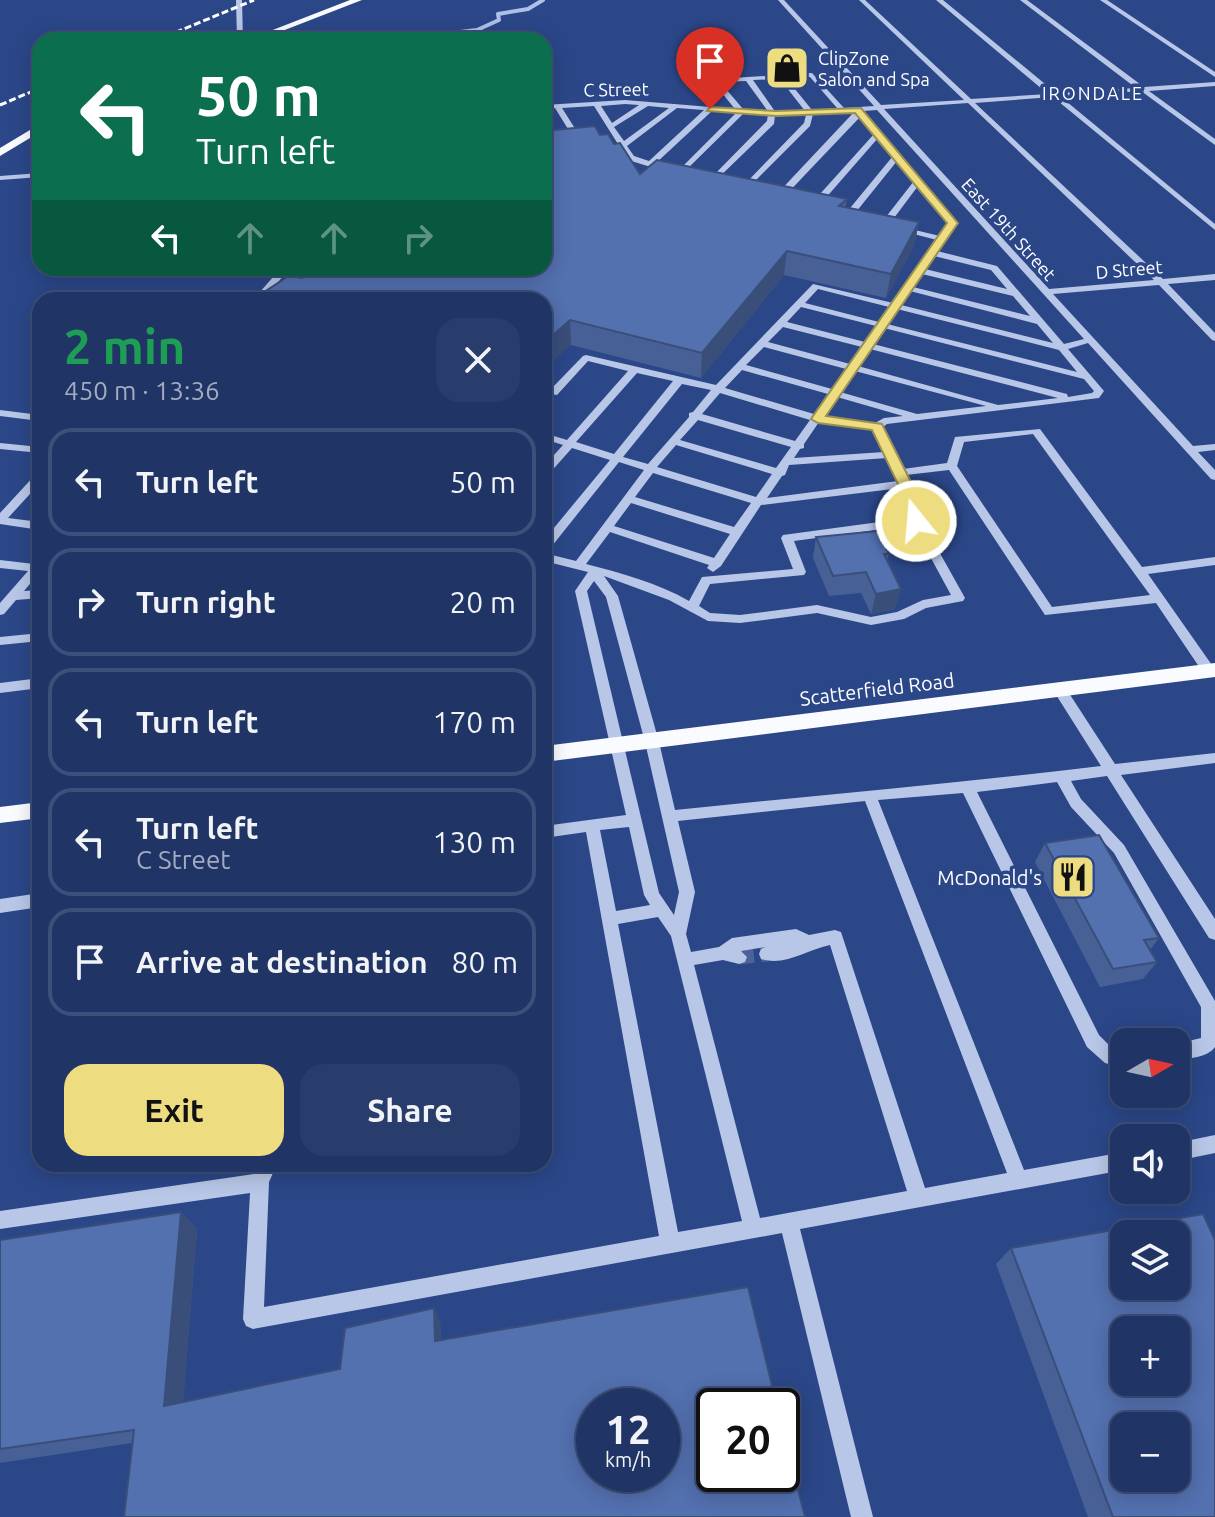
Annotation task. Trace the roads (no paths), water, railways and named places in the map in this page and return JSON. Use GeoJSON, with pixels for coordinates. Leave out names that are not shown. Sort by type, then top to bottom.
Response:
{"type":"FeatureCollection","features":[{"type":"Feature","properties":{"kind":"main road"},"geometry":{"type":"LineString","coordinates":[[272,32],[358,0]]}},
{"type":"Feature","properties":{"kind":"main road"},"geometry":{"type":"LineString","coordinates":[[0,153],[32,132]]}},
{"type":"Feature","properties":{"kind":"main road","name":"Scatterfield Road"},"geometry":{"type":"LineString","coordinates":[[552,753],[1212,670]]}},
{"type":"Feature","properties":{"kind":"main road"},"geometry":{"type":"LineString","coordinates":[[0,815],[32,811]]}},
{"type":"Feature","properties":{"kind":"street"},"geometry":{"type":"LineString","coordinates":[[239,0],[240,32]]}},
{"type":"Feature","properties":{"kind":"street","name":"East 19th Street"},"geometry":{"type":"LineString","coordinates":[[781,0],[1215,477]]}},
{"type":"Feature","properties":{"kind":"street"},"geometry":{"type":"LineString","coordinates":[[862,0],[1161,282],[1215,338]]}},
{"type":"Feature","properties":{"kind":"street"},"geometry":{"type":"LineString","coordinates":[[939,0],[1215,228]]}},
{"type":"Feature","properties":{"kind":"street"},"geometry":{"type":"LineString","coordinates":[[1023,0],[1215,143]]}},
{"type":"Feature","properties":{"kind":"street"},"geometry":{"type":"LineString","coordinates":[[1103,0],[1215,75]]}},
{"type":"Feature","properties":{"kind":"street"},"geometry":{"type":"LineString","coordinates":[[681,173],[741,112],[716,82],[812,75],[843,111]]}},
{"type":"Feature","properties":{"kind":"street"},"geometry":{"type":"LineString","coordinates":[[745,189],[807,124],[810,113],[781,76]]}},
{"type":"Feature","properties":{"kind":"street"},"geometry":{"type":"LineString","coordinates":[[713,181],[771,122],[772,113],[748,78]]}},
{"type":"Feature","properties":{"kind":"street","name":"C Street"},"geometry":{"type":"LineString","coordinates":[[552,106],[648,103],[741,112],[859,112],[1215,84]]}},
{"type":"Feature","properties":{"kind":"street"},"geometry":{"type":"LineString","coordinates":[[611,126],[648,103]]}},
{"type":"Feature","properties":{"kind":"street"},"geometry":{"type":"LineString","coordinates":[[596,104],[631,158],[692,176]]}},
{"type":"Feature","properties":{"kind":"street"},"geometry":{"type":"LineString","coordinates":[[557,106],[579,140]]}},
{"type":"Feature","properties":{"kind":"street"},"geometry":{"type":"LineString","coordinates":[[623,145],[676,106]]}},
{"type":"Feature","properties":{"kind":"street"},"geometry":{"type":"LineString","coordinates":[[649,165],[710,109]]}},
{"type":"Feature","properties":{"kind":"street"},"geometry":{"type":"LineString","coordinates":[[692,608],[737,532],[953,223],[859,112],[779,197]]}},
{"type":"Feature","properties":{"kind":"street"},"geometry":{"type":"LineString","coordinates":[[814,206],[878,134]]}},
{"type":"Feature","properties":{"kind":"street"},"geometry":{"type":"LineString","coordinates":[[604,138],[617,136]]}},
{"type":"Feature","properties":{"kind":"street"},"geometry":{"type":"LineString","coordinates":[[567,141],[591,139]]}},
{"type":"Feature","properties":{"kind":"street"},"geometry":{"type":"LineString","coordinates":[[849,215],[897,156]]}},
{"type":"Feature","properties":{"kind":"street"},"geometry":{"type":"LineString","coordinates":[[0,178],[32,176]]}},
{"type":"Feature","properties":{"kind":"street"},"geometry":{"type":"LineString","coordinates":[[703,178],[724,184]]}},
{"type":"Feature","properties":{"kind":"street"},"geometry":{"type":"LineString","coordinates":[[885,224],[918,181]]}},
{"type":"Feature","properties":{"kind":"street"},"geometry":{"type":"LineString","coordinates":[[734,186],[756,192]]}},
{"type":"Feature","properties":{"kind":"street"},"geometry":{"type":"LineString","coordinates":[[768,195],[790,200]]}},
{"type":"Feature","properties":{"kind":"street"},"geometry":{"type":"LineString","coordinates":[[802,203],[826,209]]}},
{"type":"Feature","properties":{"kind":"street"},"geometry":{"type":"LineString","coordinates":[[837,212],[861,218]]}},
{"type":"Feature","properties":{"kind":"street"},"geometry":{"type":"LineString","coordinates":[[873,221],[943,239]]}},
{"type":"Feature","properties":{"kind":"street"},"geometry":{"type":"LineString","coordinates":[[552,389],[586,358],[718,389],[818,419],[877,426],[884,421],[1095,396],[1099,391],[994,268],[933,253]]}},
{"type":"Feature","properties":{"kind":"street"},"geometry":{"type":"LineString","coordinates":[[921,271],[1017,294]]}},
{"type":"Feature","properties":{"kind":"street"},"geometry":{"type":"LineString","coordinates":[[265,292],[279,276]]}},
{"type":"Feature","properties":{"kind":"street","name":"D Street"},"geometry":{"type":"LineString","coordinates":[[1045,292],[1215,277]]}},
{"type":"Feature","properties":{"kind":"street"},"geometry":{"type":"LineString","coordinates":[[271,285],[285,288]]}},
{"type":"Feature","properties":{"kind":"street"},"geometry":{"type":"LineString","coordinates":[[578,567],[693,415],[816,286],[1062,348],[1089,340]]}},
{"type":"Feature","properties":{"kind":"street"},"geometry":{"type":"LineString","coordinates":[[908,288],[1041,322]]}},
{"type":"Feature","properties":{"kind":"street"},"geometry":{"type":"LineString","coordinates":[[799,304],[1087,377]]}},
{"type":"Feature","properties":{"kind":"street"},"geometry":{"type":"LineString","coordinates":[[780,323],[1074,399]]}},
{"type":"Feature","properties":{"kind":"street"},"geometry":{"type":"LineString","coordinates":[[761,343],[1000,407]]}},
{"type":"Feature","properties":{"kind":"street"},"geometry":{"type":"LineString","coordinates":[[739,366],[919,417]]}},
{"type":"Feature","properties":{"kind":"street"},"geometry":{"type":"LineString","coordinates":[[552,464],[634,370]]}},
{"type":"Feature","properties":{"kind":"street"},"geometry":{"type":"LineString","coordinates":[[552,538],[679,381]]}},
{"type":"Feature","properties":{"kind":"street"},"geometry":{"type":"LineString","coordinates":[[0,413],[32,417]]}},
{"type":"Feature","properties":{"kind":"street"},"geometry":{"type":"LineString","coordinates":[[693,415],[800,446]]}},
{"type":"Feature","properties":{"kind":"street"},"geometry":{"type":"LineString","coordinates":[[552,559],[614,575],[673,597],[708,617],[740,619],[817,609],[871,621],[900,616],[923,604],[959,598],[916,521],[902,478],[888,455],[877,426]]}},
{"type":"Feature","properties":{"kind":"street"},"geometry":{"type":"LineString","coordinates":[[1159,598],[1049,612],[952,466],[959,439],[1036,431],[1140,571],[1212,670]]}},
{"type":"Feature","properties":{"kind":"street"},"geometry":{"type":"LineString","coordinates":[[552,438],[760,502],[902,478],[952,466]]}},
{"type":"Feature","properties":{"kind":"street"},"geometry":{"type":"LineString","coordinates":[[673,441],[781,473]]}},
{"type":"Feature","properties":{"kind":"street"},"geometry":{"type":"LineString","coordinates":[[0,446],[32,449]]}},
{"type":"Feature","properties":{"kind":"street"},"geometry":{"type":"LineString","coordinates":[[1190,450],[1215,447]]}},
{"type":"Feature","properties":{"kind":"street"},"geometry":{"type":"LineString","coordinates":[[788,462],[888,455]]}},
{"type":"Feature","properties":{"kind":"street"},"geometry":{"type":"LineString","coordinates":[[0,520],[32,485]]}},
{"type":"Feature","properties":{"kind":"street"},"geometry":{"type":"LineString","coordinates":[[628,499],[737,532]]}},
{"type":"Feature","properties":{"kind":"street"},"geometry":{"type":"LineString","coordinates":[[0,520],[32,525]]}},
{"type":"Feature","properties":{"kind":"street"},"geometry":{"type":"LineString","coordinates":[[706,580],[800,572],[787,538],[916,521]]}},
{"type":"Feature","properties":{"kind":"street"},"geometry":{"type":"LineString","coordinates":[[607,527],[717,563]]}},
{"type":"Feature","properties":{"kind":"street"},"geometry":{"type":"LineString","coordinates":[[1140,571],[1215,561]]}},
{"type":"Feature","properties":{"kind":"street"},"geometry":{"type":"LineString","coordinates":[[0,564],[32,566]]}},
{"type":"Feature","properties":{"kind":"street"},"geometry":{"type":"LineString","coordinates":[[594,572],[612,596],[652,742],[687,892],[678,934]]}},
{"type":"Feature","properties":{"kind":"street"},"geometry":{"type":"LineString","coordinates":[[594,572],[581,591],[652,895],[678,934],[753,1228]]}},
{"type":"Feature","properties":{"kind":"street"},"geometry":{"type":"LineString","coordinates":[[0,611],[32,574]]}},
{"type":"Feature","properties":{"kind":"street"},"geometry":{"type":"LineString","coordinates":[[13,596],[32,595]]}},
{"type":"Feature","properties":{"kind":"street"},"geometry":{"type":"LineString","coordinates":[[0,641],[32,638]]}},
{"type":"Feature","properties":{"kind":"street"},"geometry":{"type":"LineString","coordinates":[[0,688],[32,684]]}},
{"type":"Feature","properties":{"kind":"street"},"geometry":{"type":"LineString","coordinates":[[1060,690],[1215,933]]}},
{"type":"Feature","properties":{"kind":"street"},"geometry":{"type":"LineString","coordinates":[[669,816],[869,794],[967,787],[1215,758]]}},
{"type":"Feature","properties":{"kind":"street"},"geometry":{"type":"LineString","coordinates":[[1061,776],[1076,803],[1119,849],[1209,1006],[1210,1040],[1205,1047],[1190,1050]]}},
{"type":"Feature","properties":{"kind":"street"},"geometry":{"type":"LineString","coordinates":[[967,787],[1093,1041],[1110,1056]]}},
{"type":"Feature","properties":{"kind":"street"},"geometry":{"type":"LineString","coordinates":[[869,794],[1019,1180]]}},
{"type":"Feature","properties":{"kind":"street"},"geometry":{"type":"LineString","coordinates":[[552,831],[634,820]]}},
{"type":"Feature","properties":{"kind":"street"},"geometry":{"type":"LineString","coordinates":[[592,826],[670,1243]]}},
{"type":"Feature","properties":{"kind":"street"},"geometry":{"type":"LineString","coordinates":[[0,906],[32,901]]}},
{"type":"Feature","properties":{"kind":"street"},"geometry":{"type":"LineString","coordinates":[[609,919],[662,910]]}},
{"type":"Feature","properties":{"kind":"street"},"geometry":{"type":"LineString","coordinates":[[685,960],[731,955],[732,945],[796,936],[808,942]]}},
{"type":"Feature","properties":{"kind":"street"},"geometry":{"type":"LineString","coordinates":[[767,954],[801,949],[808,942],[835,937],[919,1198]]}},
{"type":"Feature","properties":{"kind":"street"},"geometry":{"type":"LineString","coordinates":[[1190,1149],[1215,1144]]}},
{"type":"Feature","properties":{"kind":"street"},"geometry":{"type":"LineString","coordinates":[[0,1220],[264,1173],[253,1319],[1110,1164]]}},
{"type":"Feature","properties":{"kind":"street"},"geometry":{"type":"LineString","coordinates":[[789,1222],[862,1517]]}},
{"type":"Feature","properties":{"kind":"waterway"},"geometry":{"type":"LineString","coordinates":[[460,32],[477,30],[499,20],[498,14],[528,9],[543,0]]}},
{"type":"Feature","properties":{"kind":"tunnel"},"geometry":{"type":"LineString","coordinates":[[739,957],[767,954]]}},
{"type":"Feature","properties":{"kind":"railway"},"geometry":{"type":"LineString","coordinates":[[176,32],[254,0]]}},
{"type":"Feature","properties":{"kind":"railway"},"geometry":{"type":"LineString","coordinates":[[0,105],[32,91]]}},
{"type":"Feature","properties":{"kind":"place","name":"ClipZone Salon and Spa"},"geometry":{"type":"Point","coordinates":[787,68]}},
{"type":"Feature","properties":{"kind":"place","name":"McDonald's"},"geometry":{"type":"Point","coordinates":[1073,877]}},
{"type":"Feature","properties":{"kind":"district","name":"IRONDALE"},"geometry":{"type":"Point","coordinates":[1093,93]}}]}
